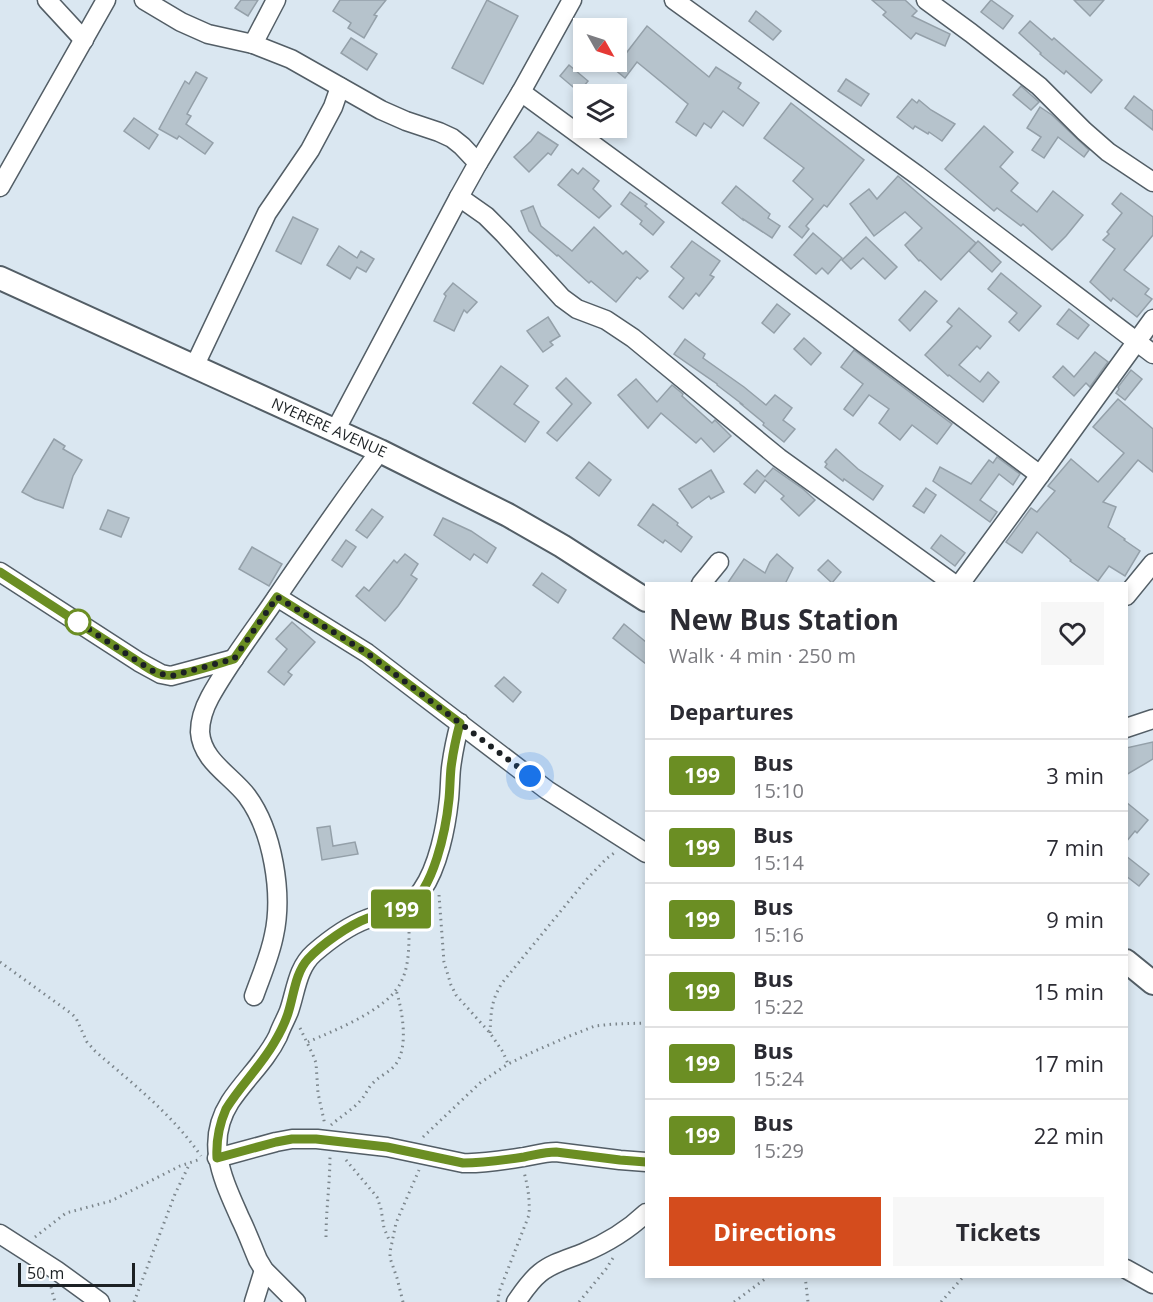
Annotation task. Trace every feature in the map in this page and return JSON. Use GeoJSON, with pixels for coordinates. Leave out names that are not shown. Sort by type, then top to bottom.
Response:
{"type":"FeatureCollection","features":[{"type":"Feature","properties":{"kind":"main road","name":"NYERERE AVENUE"},"geometry":{"type":"LineString","coordinates":[[0,278],[380,451],[508,515],[596,567],[645,599]]}},
{"type":"Feature","properties":{"kind":"main road"},"geometry":{"type":"LineString","coordinates":[[1128,963],[1153,983]]}},
{"type":"Feature","properties":{"kind":"street"},"geometry":{"type":"LineString","coordinates":[[47,0],[84,40]]}},
{"type":"Feature","properties":{"kind":"street"},"geometry":{"type":"LineString","coordinates":[[0,187],[106,0]]}},
{"type":"Feature","properties":{"kind":"street"},"geometry":{"type":"LineString","coordinates":[[144,0],[181,22],[208,34],[253,44],[291,59],[381,110],[452,138],[478,163]]}},
{"type":"Feature","properties":{"kind":"street"},"geometry":{"type":"LineString","coordinates":[[253,44],[276,0]]}},
{"type":"Feature","properties":{"kind":"street"},"geometry":{"type":"LineString","coordinates":[[335,431],[459,197],[572,0]]}},
{"type":"Feature","properties":{"kind":"street"},"geometry":{"type":"LineString","coordinates":[[674,0],[917,175],[1153,354]]}},
{"type":"Feature","properties":{"kind":"street"},"geometry":{"type":"LineString","coordinates":[[926,0],[1039,86],[1108,152],[1153,182]]}},
{"type":"Feature","properties":{"kind":"street"},"geometry":{"type":"LineString","coordinates":[[194,367],[267,213],[310,150],[333,107],[340,87]]}},
{"type":"Feature","properties":{"kind":"street"},"geometry":{"type":"LineString","coordinates":[[521,92],[1040,475]]}},
{"type":"Feature","properties":{"kind":"street"},"geometry":{"type":"LineString","coordinates":[[459,197],[486,216],[562,298],[577,309],[606,320],[633,338],[779,458],[951,582]]}},
{"type":"Feature","properties":{"kind":"street"},"geometry":{"type":"LineString","coordinates":[[961,582],[1153,319]]}},
{"type":"Feature","properties":{"kind":"street"},"geometry":{"type":"LineString","coordinates":[[254,996],[276,925],[278,899],[274,868],[262,824],[252,804],[204,750],[200,732],[203,713],[210,697],[234,659],[315,540],[380,451]]}},
{"type":"Feature","properties":{"kind":"street"},"geometry":{"type":"LineString","coordinates":[[703,582],[718,562]]}},
{"type":"Feature","properties":{"kind":"street"},"geometry":{"type":"LineString","coordinates":[[1128,594],[1148,576],[1153,563]]}},
{"type":"Feature","properties":{"kind":"street"},"geometry":{"type":"LineString","coordinates":[[0,572],[161,674],[171,676],[234,659]]}},
{"type":"Feature","properties":{"kind":"street"},"geometry":{"type":"LineString","coordinates":[[277,597],[367,653],[547,790],[639,848]]}},
{"type":"Feature","properties":{"kind":"street"},"geometry":{"type":"LineString","coordinates":[[1128,727],[1153,719]]}},
{"type":"Feature","properties":{"kind":"street"},"geometry":{"type":"LineString","coordinates":[[210,1158],[216,1146],[221,1119],[226,1109],[275,1042],[289,1012],[300,973],[306,961],[357,923],[409,906],[423,888],[436,860],[447,813],[451,769],[460,723]]}},
{"type":"Feature","properties":{"kind":"street"},"geometry":{"type":"LineString","coordinates":[[210,1158],[301,1139],[393,1148],[463,1163],[546,1152],[645,1162]]}},
{"type":"Feature","properties":{"kind":"street"},"geometry":{"type":"LineString","coordinates":[[210,1158],[220,1172],[258,1260],[264,1270],[296,1302]]}},
{"type":"Feature","properties":{"kind":"street"},"geometry":{"type":"LineString","coordinates":[[516,1302],[540,1272],[610,1241],[645,1214]]}},
{"type":"Feature","properties":{"kind":"street"},"geometry":{"type":"LineString","coordinates":[[0,1234],[100,1302]]}},
{"type":"Feature","properties":{"kind":"street"},"geometry":{"type":"LineString","coordinates":[[254,1302],[264,1270]]}},
{"type":"Feature","properties":{"kind":"street"},"geometry":{"type":"LineString","coordinates":[[1128,1270],[1153,1284]]}},
{"type":"Feature","properties":{"kind":"path"},"geometry":{"type":"LineString","coordinates":[[490,1033],[490,1009],[495,994],[520,960],[606,859],[639,848]]}},
{"type":"Feature","properties":{"kind":"path"},"geometry":{"type":"LineString","coordinates":[[436,860],[444,962],[447,974],[456,995],[490,1033],[508,1064]]}},
{"type":"Feature","properties":{"kind":"path"},"geometry":{"type":"LineString","coordinates":[[308,1042],[350,1024],[385,1001],[396,990],[401,982],[408,955],[409,906]]}},
{"type":"Feature","properties":{"kind":"path"},"geometry":{"type":"LineString","coordinates":[[0,962],[72,1014],[87,1042],[100,1056],[156,1103],[192,1143],[210,1158]]}},
{"type":"Feature","properties":{"kind":"path"},"geometry":{"type":"LineString","coordinates":[[289,1012],[308,1042],[316,1063],[318,1093],[326,1130],[362,1100],[374,1082],[386,1074],[399,1058],[402,1050],[403,1023],[396,990]]}},
{"type":"Feature","properties":{"kind":"path"},"geometry":{"type":"LineString","coordinates":[[393,1148],[422,1138],[480,1083],[508,1064],[567,1036],[595,1026],[645,1023]]}},
{"type":"Feature","properties":{"kind":"path"},"geometry":{"type":"LineString","coordinates":[[326,1237],[330,1174],[329,1143]]}},
{"type":"Feature","properties":{"kind":"path"},"geometry":{"type":"LineString","coordinates":[[329,1143],[350,1164],[376,1197],[381,1209],[384,1228],[391,1244]]}},
{"type":"Feature","properties":{"kind":"path"},"geometry":{"type":"LineString","coordinates":[[403,1302],[390,1258],[391,1244],[396,1223],[418,1172],[421,1154]]}},
{"type":"Feature","properties":{"kind":"path"},"geometry":{"type":"LineString","coordinates":[[498,1302],[499,1292],[529,1215],[528,1188],[521,1157]]}},
{"type":"Feature","properties":{"kind":"path"},"geometry":{"type":"LineString","coordinates":[[22,1248],[66,1213],[117,1199],[191,1162],[210,1158]]}},
{"type":"Feature","properties":{"kind":"path"},"geometry":{"type":"LineString","coordinates":[[134,1302],[174,1194],[191,1162]]}},
{"type":"Feature","properties":{"kind":"path"},"geometry":{"type":"LineString","coordinates":[[579,1302],[606,1269],[624,1232]]}},
{"type":"Feature","properties":{"kind":"path"},"geometry":{"type":"LineString","coordinates":[[734,1302],[766,1278]]}},
{"type":"Feature","properties":{"kind":"path"},"geometry":{"type":"LineString","coordinates":[[805,1278],[808,1302]]}},
{"type":"Feature","properties":{"kind":"path"},"geometry":{"type":"LineString","coordinates":[[941,1302],[962,1278]]}},
{"type":"Feature","properties":{"kind":"building"},"geometry":{"type":"Polygon","coordinates":[[[241,0],[258,0],[248,16],[235,8],[241,0]]]}},
{"type":"Feature","properties":{"kind":"building"},"geometry":{"type":"Polygon","coordinates":[[[340,0],[386,0],[374,15],[377,16],[364,38],[348,28],[351,23],[333,11],[340,0]]]}},
{"type":"Feature","properties":{"kind":"building"},"geometry":{"type":"Polygon","coordinates":[[[487,0],[518,16],[483,84],[452,68],[487,0]]]}},
{"type":"Feature","properties":{"kind":"building"},"geometry":{"type":"Polygon","coordinates":[[[872,0],[905,0],[917,11],[912,16],[950,34],[945,46],[916,33],[911,39],[883,15],[886,12],[872,0]]]}},
{"type":"Feature","properties":{"kind":"building"},"geometry":{"type":"Polygon","coordinates":[[[991,0],[1013,16],[1003,29],[981,12],[991,0]]]}},
{"type":"Feature","properties":{"kind":"building"},"geometry":{"type":"Polygon","coordinates":[[[1074,0],[1104,0],[1090,16],[1074,0]]]}},
{"type":"Feature","properties":{"kind":"building"},"geometry":{"type":"Polygon","coordinates":[[[756,11],[781,31],[773,40],[749,21],[756,11]]]}},
{"type":"Feature","properties":{"kind":"building"},"geometry":{"type":"Polygon","coordinates":[[[1030,21],[1052,40],[1054,38],[1102,80],[1091,93],[1066,71],[1064,74],[1040,54],[1019,33],[1030,21]]]}},
{"type":"Feature","properties":{"kind":"building"},"geometry":{"type":"Polygon","coordinates":[[[647,26],[709,77],[716,67],[741,83],[738,88],[759,103],[743,126],[723,111],[711,128],[704,123],[696,136],[676,122],[688,104],[637,62],[625,78],[618,72],[627,72],[627,52],[647,26]]]}},
{"type":"Feature","properties":{"kind":"building"},"geometry":{"type":"Polygon","coordinates":[[[351,38],[377,54],[367,70],[341,53],[351,38]]]}},
{"type":"Feature","properties":{"kind":"building"},"geometry":{"type":"Polygon","coordinates":[[[569,65],[573,68],[573,72],[577,72],[588,81],[586,84],[573,84],[573,87],[560,76],[569,65]]]}},
{"type":"Feature","properties":{"kind":"building"},"geometry":{"type":"Polygon","coordinates":[[[196,72],[207,78],[187,114],[191,116],[186,124],[213,143],[205,154],[179,136],[177,139],[159,129],[185,81],[189,84],[196,72]]]}},
{"type":"Feature","properties":{"kind":"building"},"geometry":{"type":"Polygon","coordinates":[[[846,79],[869,94],[861,106],[838,91],[846,79]]]}},
{"type":"Feature","properties":{"kind":"building"},"geometry":{"type":"Polygon","coordinates":[[[1021,86],[1039,102],[1031,110],[1013,95],[1021,86]]]}},
{"type":"Feature","properties":{"kind":"building"},"geometry":{"type":"Polygon","coordinates":[[[1134,96],[1153,111],[1153,130],[1125,108],[1134,96]]]}},
{"type":"Feature","properties":{"kind":"building"},"geometry":{"type":"Polygon","coordinates":[[[912,99],[917,103],[919,100],[955,124],[942,141],[915,126],[913,129],[897,117],[912,99]]]}},
{"type":"Feature","properties":{"kind":"building"},"geometry":{"type":"Polygon","coordinates":[[[791,103],[864,160],[827,207],[824,205],[806,226],[809,229],[802,238],[789,227],[813,199],[793,181],[804,168],[764,138],[791,103]]]}},
{"type":"Feature","properties":{"kind":"building"},"geometry":{"type":"Polygon","coordinates":[[[1040,107],[1052,115],[1089,150],[1084,157],[1058,137],[1044,158],[1032,150],[1041,137],[1027,128],[1040,107]]]}},
{"type":"Feature","properties":{"kind":"building"},"geometry":{"type":"Polygon","coordinates":[[[134,118],[158,135],[149,149],[124,131],[134,118]]]}},
{"type":"Feature","properties":{"kind":"building"},"geometry":{"type":"Polygon","coordinates":[[[984,126],[1013,152],[1000,167],[1018,183],[1011,191],[1037,212],[1053,191],[1083,215],[1052,250],[1023,224],[1021,226],[997,208],[994,211],[945,169],[984,126]]]}},
{"type":"Feature","properties":{"kind":"building"},"geometry":{"type":"Polygon","coordinates":[[[538,132],[558,145],[551,155],[548,153],[529,172],[514,157],[538,132]]]}},
{"type":"Feature","properties":{"kind":"building"},"geometry":{"type":"Polygon","coordinates":[[[583,168],[599,181],[593,189],[611,206],[599,218],[558,185],[572,169],[578,174],[583,168]]]}},
{"type":"Feature","properties":{"kind":"building"},"geometry":{"type":"Polygon","coordinates":[[[898,176],[976,243],[941,280],[905,245],[922,228],[905,212],[874,236],[850,204],[869,189],[877,199],[898,176]]]}},
{"type":"Feature","properties":{"kind":"building"},"geometry":{"type":"Polygon","coordinates":[[[736,186],[770,214],[768,218],[780,226],[772,238],[743,220],[722,203],[736,186]]]}},
{"type":"Feature","properties":{"kind":"building"},"geometry":{"type":"Polygon","coordinates":[[[630,192],[647,204],[645,206],[664,222],[653,235],[640,224],[642,221],[621,204],[630,192]]]}},
{"type":"Feature","properties":{"kind":"building"},"geometry":{"type":"Polygon","coordinates":[[[1121,193],[1153,217],[1153,235],[1124,270],[1149,289],[1145,294],[1152,299],[1137,317],[1113,298],[1111,301],[1090,282],[1115,249],[1103,240],[1122,213],[1112,204],[1121,193]]]}},
{"type":"Feature","properties":{"kind":"building"},"geometry":{"type":"Polygon","coordinates":[[[533,206],[541,226],[572,251],[594,227],[623,254],[626,251],[648,271],[640,279],[637,277],[616,302],[591,281],[589,283],[529,231],[521,211],[533,206]]]}},
{"type":"Feature","properties":{"kind":"building"},"geometry":{"type":"Polygon","coordinates":[[[293,217],[318,229],[301,264],[276,251],[293,217]]]}},
{"type":"Feature","properties":{"kind":"building"},"geometry":{"type":"Polygon","coordinates":[[[813,233],[842,258],[828,274],[822,268],[816,274],[794,255],[813,233]]]}},
{"type":"Feature","properties":{"kind":"building"},"geometry":{"type":"Polygon","coordinates":[[[866,237],[897,267],[885,279],[863,258],[851,269],[842,260],[866,237]]]}},
{"type":"Feature","properties":{"kind":"building"},"geometry":{"type":"Polygon","coordinates":[[[692,241],[720,261],[710,275],[714,277],[699,296],[696,293],[683,309],[669,297],[684,278],[671,267],[692,241]]]}},
{"type":"Feature","properties":{"kind":"building"},"geometry":{"type":"Polygon","coordinates":[[[978,241],[1001,262],[992,272],[969,251],[978,241]]]}},
{"type":"Feature","properties":{"kind":"building"},"geometry":{"type":"Polygon","coordinates":[[[339,246],[357,258],[361,251],[374,259],[366,272],[357,267],[350,279],[327,265],[339,246]]]}},
{"type":"Feature","properties":{"kind":"building"},"geometry":{"type":"Polygon","coordinates":[[[1001,273],[1041,306],[1019,331],[1009,322],[1017,313],[988,289],[1001,273]]]}},
{"type":"Feature","properties":{"kind":"building"},"geometry":{"type":"Polygon","coordinates":[[[453,283],[477,302],[467,313],[464,310],[454,331],[434,321],[446,296],[444,294],[453,283]]]}},
{"type":"Feature","properties":{"kind":"building"},"geometry":{"type":"Polygon","coordinates":[[[925,291],[937,301],[910,331],[899,320],[925,291]]]}},
{"type":"Feature","properties":{"kind":"building"},"geometry":{"type":"Polygon","coordinates":[[[777,304],[790,314],[774,333],[762,323],[777,304]]]}},
{"type":"Feature","properties":{"kind":"building"},"geometry":{"type":"Polygon","coordinates":[[[959,308],[991,336],[980,349],[977,346],[959,365],[980,382],[988,372],[999,382],[983,402],[948,376],[925,355],[952,326],[947,322],[959,308]]]}},
{"type":"Feature","properties":{"kind":"building"},"geometry":{"type":"Polygon","coordinates":[[[1069,309],[1089,325],[1078,339],[1057,324],[1069,309]]]}},
{"type":"Feature","properties":{"kind":"building"},"geometry":{"type":"Polygon","coordinates":[[[548,317],[560,336],[550,342],[553,345],[543,352],[527,331],[548,317]]]}},
{"type":"Feature","properties":{"kind":"building"},"geometry":{"type":"Polygon","coordinates":[[[804,338],[821,353],[811,365],[794,349],[804,338]]]}},
{"type":"Feature","properties":{"kind":"building"},"geometry":{"type":"Polygon","coordinates":[[[685,339],[705,354],[703,358],[766,405],[775,395],[792,408],[783,420],[795,429],[784,442],[717,384],[674,354],[685,339]]]}},
{"type":"Feature","properties":{"kind":"building"},"geometry":{"type":"Polygon","coordinates":[[[854,350],[952,424],[937,444],[912,425],[900,440],[879,423],[889,409],[869,395],[853,416],[844,409],[863,384],[841,367],[854,350]]]}},
{"type":"Feature","properties":{"kind":"building"},"geometry":{"type":"Polygon","coordinates":[[[1095,352],[1108,362],[1090,387],[1086,383],[1074,396],[1053,377],[1063,366],[1074,377],[1095,352]]]}},
{"type":"Feature","properties":{"kind":"building"},"geometry":{"type":"Polygon","coordinates":[[[501,366],[528,386],[514,404],[539,422],[525,442],[473,403],[501,366]]]}},
{"type":"Feature","properties":{"kind":"building"},"geometry":{"type":"Polygon","coordinates":[[[1131,370],[1142,379],[1125,400],[1116,393],[1131,370]]]}},
{"type":"Feature","properties":{"kind":"building"},"geometry":{"type":"Polygon","coordinates":[[[566,378],[591,403],[557,441],[547,433],[572,404],[556,388],[566,378]]]}},
{"type":"Feature","properties":{"kind":"building"},"geometry":{"type":"Polygon","coordinates":[[[636,379],[657,402],[672,385],[712,423],[715,420],[731,436],[714,452],[701,438],[696,443],[661,413],[648,428],[618,395],[636,379]]]}},
{"type":"Feature","properties":{"kind":"building"},"geometry":{"type":"Polygon","coordinates":[[[1118,399],[1153,429],[1153,472],[1138,460],[1103,502],[1116,507],[1108,527],[1140,551],[1125,576],[1109,566],[1098,581],[1070,561],[1037,532],[1022,553],[1006,542],[1031,508],[1037,512],[1055,491],[1048,486],[1071,459],[1098,482],[1124,453],[1093,427],[1118,399]]]}},
{"type":"Feature","properties":{"kind":"building"},"geometry":{"type":"Polygon","coordinates":[[[54,439],[65,446],[63,449],[82,460],[73,476],[63,508],[22,492],[54,439]]]}},
{"type":"Feature","properties":{"kind":"building"},"geometry":{"type":"Polygon","coordinates":[[[836,449],[858,469],[883,486],[873,500],[825,467],[827,464],[825,462],[836,449]]]}},
{"type":"Feature","properties":{"kind":"building"},"geometry":{"type":"Polygon","coordinates":[[[997,457],[1020,474],[1013,485],[999,474],[980,500],[997,512],[990,522],[933,481],[940,467],[971,484],[989,460],[993,463],[997,457]]]}},
{"type":"Feature","properties":{"kind":"building"},"geometry":{"type":"Polygon","coordinates":[[[589,462],[611,480],[599,496],[576,478],[589,462]]]}},
{"type":"Feature","properties":{"kind":"building"},"geometry":{"type":"Polygon","coordinates":[[[773,468],[815,500],[799,516],[781,499],[784,496],[765,480],[755,493],[744,484],[757,470],[765,477],[773,468]]]}},
{"type":"Feature","properties":{"kind":"building"},"geometry":{"type":"Polygon","coordinates":[[[711,470],[724,492],[711,499],[709,496],[692,508],[679,489],[711,470]]]}},
{"type":"Feature","properties":{"kind":"building"},"geometry":{"type":"Polygon","coordinates":[[[926,488],[936,495],[924,513],[913,506],[926,488]]]}},
{"type":"Feature","properties":{"kind":"building"},"geometry":{"type":"Polygon","coordinates":[[[653,504],[692,537],[681,552],[665,540],[663,543],[638,525],[653,504]]]}},
{"type":"Feature","properties":{"kind":"building"},"geometry":{"type":"Polygon","coordinates":[[[372,509],[383,517],[367,538],[356,530],[372,509]]]}},
{"type":"Feature","properties":{"kind":"building"},"geometry":{"type":"Polygon","coordinates":[[[108,510],[129,518],[121,537],[100,529],[108,510]]]}},
{"type":"Feature","properties":{"kind":"building"},"geometry":{"type":"Polygon","coordinates":[[[443,518],[471,531],[496,548],[487,563],[474,554],[470,560],[434,535],[443,518]]]}},
{"type":"Feature","properties":{"kind":"building"},"geometry":{"type":"Polygon","coordinates":[[[941,535],[965,553],[955,566],[931,548],[941,535]]]}},
{"type":"Feature","properties":{"kind":"building"},"geometry":{"type":"Polygon","coordinates":[[[346,540],[356,547],[342,567],[332,560],[346,540]]]}},
{"type":"Feature","properties":{"kind":"building"},"geometry":{"type":"Polygon","coordinates":[[[252,547],[282,564],[269,586],[239,569],[252,547]]]}},
{"type":"Feature","properties":{"kind":"building"},"geometry":{"type":"Polygon","coordinates":[[[405,554],[418,564],[411,575],[417,579],[385,621],[356,596],[364,587],[369,591],[394,560],[397,563],[405,554]]]}},
{"type":"Feature","properties":{"kind":"building"},"geometry":{"type":"Polygon","coordinates":[[[777,554],[793,568],[786,582],[728,582],[744,559],[765,573],[777,554]]]}},
{"type":"Feature","properties":{"kind":"building"},"geometry":{"type":"Polygon","coordinates":[[[828,560],[841,572],[831,582],[818,570],[828,560]]]}},
{"type":"Feature","properties":{"kind":"building"},"geometry":{"type":"Polygon","coordinates":[[[542,573],[566,590],[558,603],[533,585],[542,573]]]}},
{"type":"Feature","properties":{"kind":"building"},"geometry":{"type":"Polygon","coordinates":[[[292,622],[315,642],[288,672],[292,675],[284,685],[268,672],[287,649],[276,639],[292,622]]]}},
{"type":"Feature","properties":{"kind":"building"},"geometry":{"type":"Polygon","coordinates":[[[624,624],[645,641],[645,663],[613,638],[624,624]]]}},
{"type":"Feature","properties":{"kind":"building"},"geometry":{"type":"Polygon","coordinates":[[[504,677],[521,692],[513,702],[495,686],[504,677]]]}},
{"type":"Feature","properties":{"kind":"building"},"geometry":{"type":"Polygon","coordinates":[[[1153,742],[1153,759],[1128,774],[1128,748],[1153,742]]]}},
{"type":"Feature","properties":{"kind":"building"},"geometry":{"type":"Polygon","coordinates":[[[1128,804],[1148,820],[1137,833],[1135,831],[1128,840],[1128,804]]]}},
{"type":"Feature","properties":{"kind":"building"},"geometry":{"type":"Polygon","coordinates":[[[330,826],[333,846],[355,842],[358,854],[322,860],[317,828],[330,826]]]}},
{"type":"Feature","properties":{"kind":"building"},"geometry":{"type":"Polygon","coordinates":[[[1128,858],[1149,874],[1139,886],[1128,878],[1128,858]]]}},
{"type":"Feature","properties":{"kind":"bus line","name":"199"},"geometry":{"type":"LineString","coordinates":[[0,572],[151,670],[166,676],[234,659],[277,597],[367,653],[460,723],[455,741],[447,813],[431,874],[409,906],[357,923],[306,961],[300,973],[289,1012],[275,1042],[232,1099],[221,1119],[216,1146],[217,1158],[276,1142],[301,1139],[387,1147],[463,1163],[505,1160],[546,1152],[645,1162]]}},
{"type":"Feature","properties":{"kind":"route"},"geometry":{"type":"LineString","coordinates":[[78,622],[70,617],[151,670],[171,676],[234,659],[277,597],[367,653],[530,776]]}}]}
